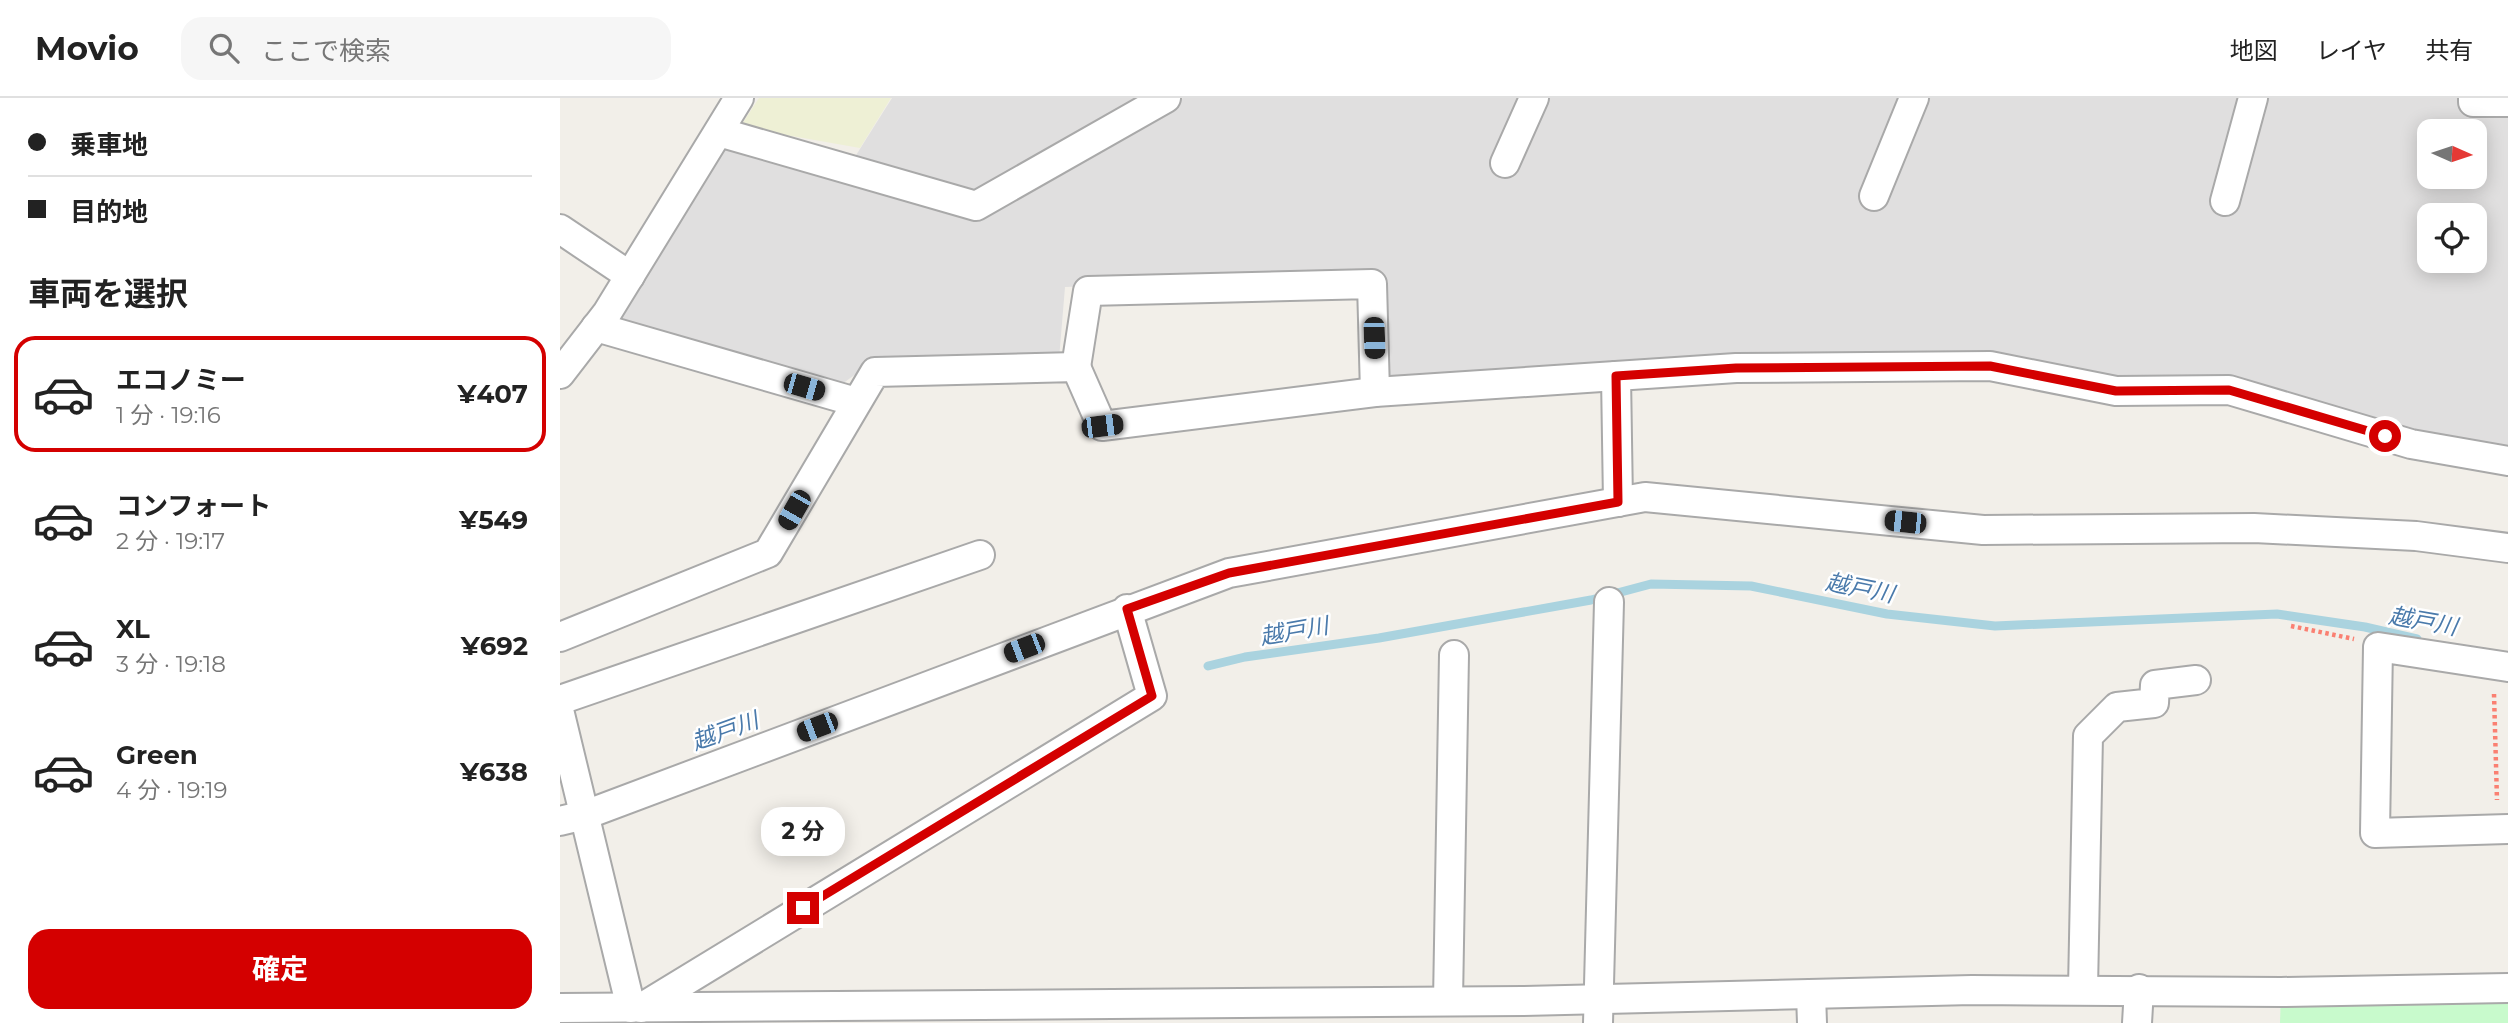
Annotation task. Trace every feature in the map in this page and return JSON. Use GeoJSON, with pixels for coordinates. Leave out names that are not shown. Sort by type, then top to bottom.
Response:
{"type":"FeatureCollection","features":[{"type":"Feature","properties":{"kind":"street"},"geometry":{"type":"LineString","coordinates":[[560,374],[630,276],[739,98]]}},
{"type":"Feature","properties":{"kind":"street"},"geometry":{"type":"LineString","coordinates":[[719,132],[976,206],[1166,98]]}},
{"type":"Feature","properties":{"kind":"street"},"geometry":{"type":"LineString","coordinates":[[1505,163],[1534,98]]}},
{"type":"Feature","properties":{"kind":"street"},"geometry":{"type":"LineString","coordinates":[[1874,196],[1914,98]]}},
{"type":"Feature","properties":{"kind":"street"},"geometry":{"type":"LineString","coordinates":[[2225,201],[2253,98]]}},
{"type":"Feature","properties":{"kind":"street"},"geometry":{"type":"LineString","coordinates":[[2473,98],[2473,102],[2508,102]]}},
{"type":"Feature","properties":{"kind":"street"},"geometry":{"type":"LineString","coordinates":[[560,229],[630,276]]}},
{"type":"Feature","properties":{"kind":"street"},"geometry":{"type":"LineString","coordinates":[[1375,392],[1372,284],[1088,291],[1076,367],[1102,426],[1375,392],[1736,368],[1990,366],[2116,391],[2229,390],[2411,444],[2508,461]]}},
{"type":"Feature","properties":{"kind":"street"},"geometry":{"type":"LineString","coordinates":[[596,327],[856,402]]}},
{"type":"Feature","properties":{"kind":"street"},"geometry":{"type":"LineString","coordinates":[[560,637],[768,553],[875,372],[1076,367]]}},
{"type":"Feature","properties":{"kind":"street"},"geometry":{"type":"LineString","coordinates":[[1616,376],[1618,502]]}},
{"type":"Feature","properties":{"kind":"street"},"geometry":{"type":"LineString","coordinates":[[575,810],[1229,573],[1645,497],[1983,530],[2254,528],[2416,536],[2508,548]]}},
{"type":"Feature","properties":{"kind":"street"},"geometry":{"type":"LineString","coordinates":[[560,700],[979,555]]}},
{"type":"Feature","properties":{"kind":"street"},"geometry":{"type":"LineString","coordinates":[[1597,1011],[1609,602]]}},
{"type":"Feature","properties":{"kind":"street"},"geometry":{"type":"LineString","coordinates":[[646,1012],[1152,696],[1127,609]]}},
{"type":"Feature","properties":{"kind":"street"},"geometry":{"type":"LineString","coordinates":[[2501,666],[2378,647],[2375,833],[2503,829]]}},
{"type":"Feature","properties":{"kind":"street"},"geometry":{"type":"LineString","coordinates":[[1448,1001],[1454,655]]}},
{"type":"Feature","properties":{"kind":"street"},"geometry":{"type":"LineString","coordinates":[[2083,989],[2088,736],[2117,707],[2154,703],[2155,685],[2196,680]]}},
{"type":"Feature","properties":{"kind":"street"},"geometry":{"type":"LineString","coordinates":[[560,715],[575,810],[646,1012]]}},
{"type":"Feature","properties":{"kind":"street"},"geometry":{"type":"LineString","coordinates":[[560,1008],[646,1012],[863,1014],[1229,1013],[1448,1001],[1597,1011],[1811,994],[2083,989],[2281,992],[2508,988]]}},
{"type":"Feature","properties":{"kind":"street"},"geometry":{"type":"LineString","coordinates":[[2137,1023],[2139,989]]}},
{"type":"Feature","properties":{"kind":"street"},"geometry":{"type":"LineString","coordinates":[[1811,994],[1812,1023]]}},
{"type":"Feature","properties":{"kind":"path"},"geometry":{"type":"LineString","coordinates":[[2291,626],[2378,647]]}},
{"type":"Feature","properties":{"kind":"path"},"geometry":{"type":"LineString","coordinates":[[2501,666],[2503,829]]}},
{"type":"Feature","properties":{"kind":"shaded area"},"geometry":{"type":"Polygon","coordinates":[[[892,98],[1146,98],[977,196],[853,160],[892,98]]]}},
{"type":"Feature","properties":{"kind":"shaded area"},"geometry":{"type":"Polygon","coordinates":[[[1183,98],[2508,98],[2508,451],[2116,378],[1384,383],[1382,276],[1065,287],[1059,359],[867,366],[842,384],[614,322],[724,147],[976,215],[1183,98]]]}},
{"type":"Feature","properties":{"kind":"green space"},"geometry":{"type":"Polygon","coordinates":[[[759,98],[891,98],[860,148],[740,127],[759,98]]]}},
{"type":"Feature","properties":{"kind":"green space"},"geometry":{"type":"Polygon","coordinates":[[[2508,988],[2508,1023],[2280,1023],[2281,992],[2508,988]]]}},
{"type":"Feature","properties":{"kind":"waterway","name":"越戸川"},"geometry":{"type":"LineString","coordinates":[[1208,666],[1245,657],[1379,638],[1591,600],[1651,584],[1751,586],[1887,614],[1995,626],[2277,614],[2365,627],[2417,639]]}},
{"type":"Feature","properties":{"kind":"route"},"geometry":{"type":"LineString","coordinates":[[803,908],[1152,696],[1127,609],[1229,573],[1618,502],[1616,376],[1736,368],[1990,366],[2116,391],[2229,390],[2385,436]]}}]}
